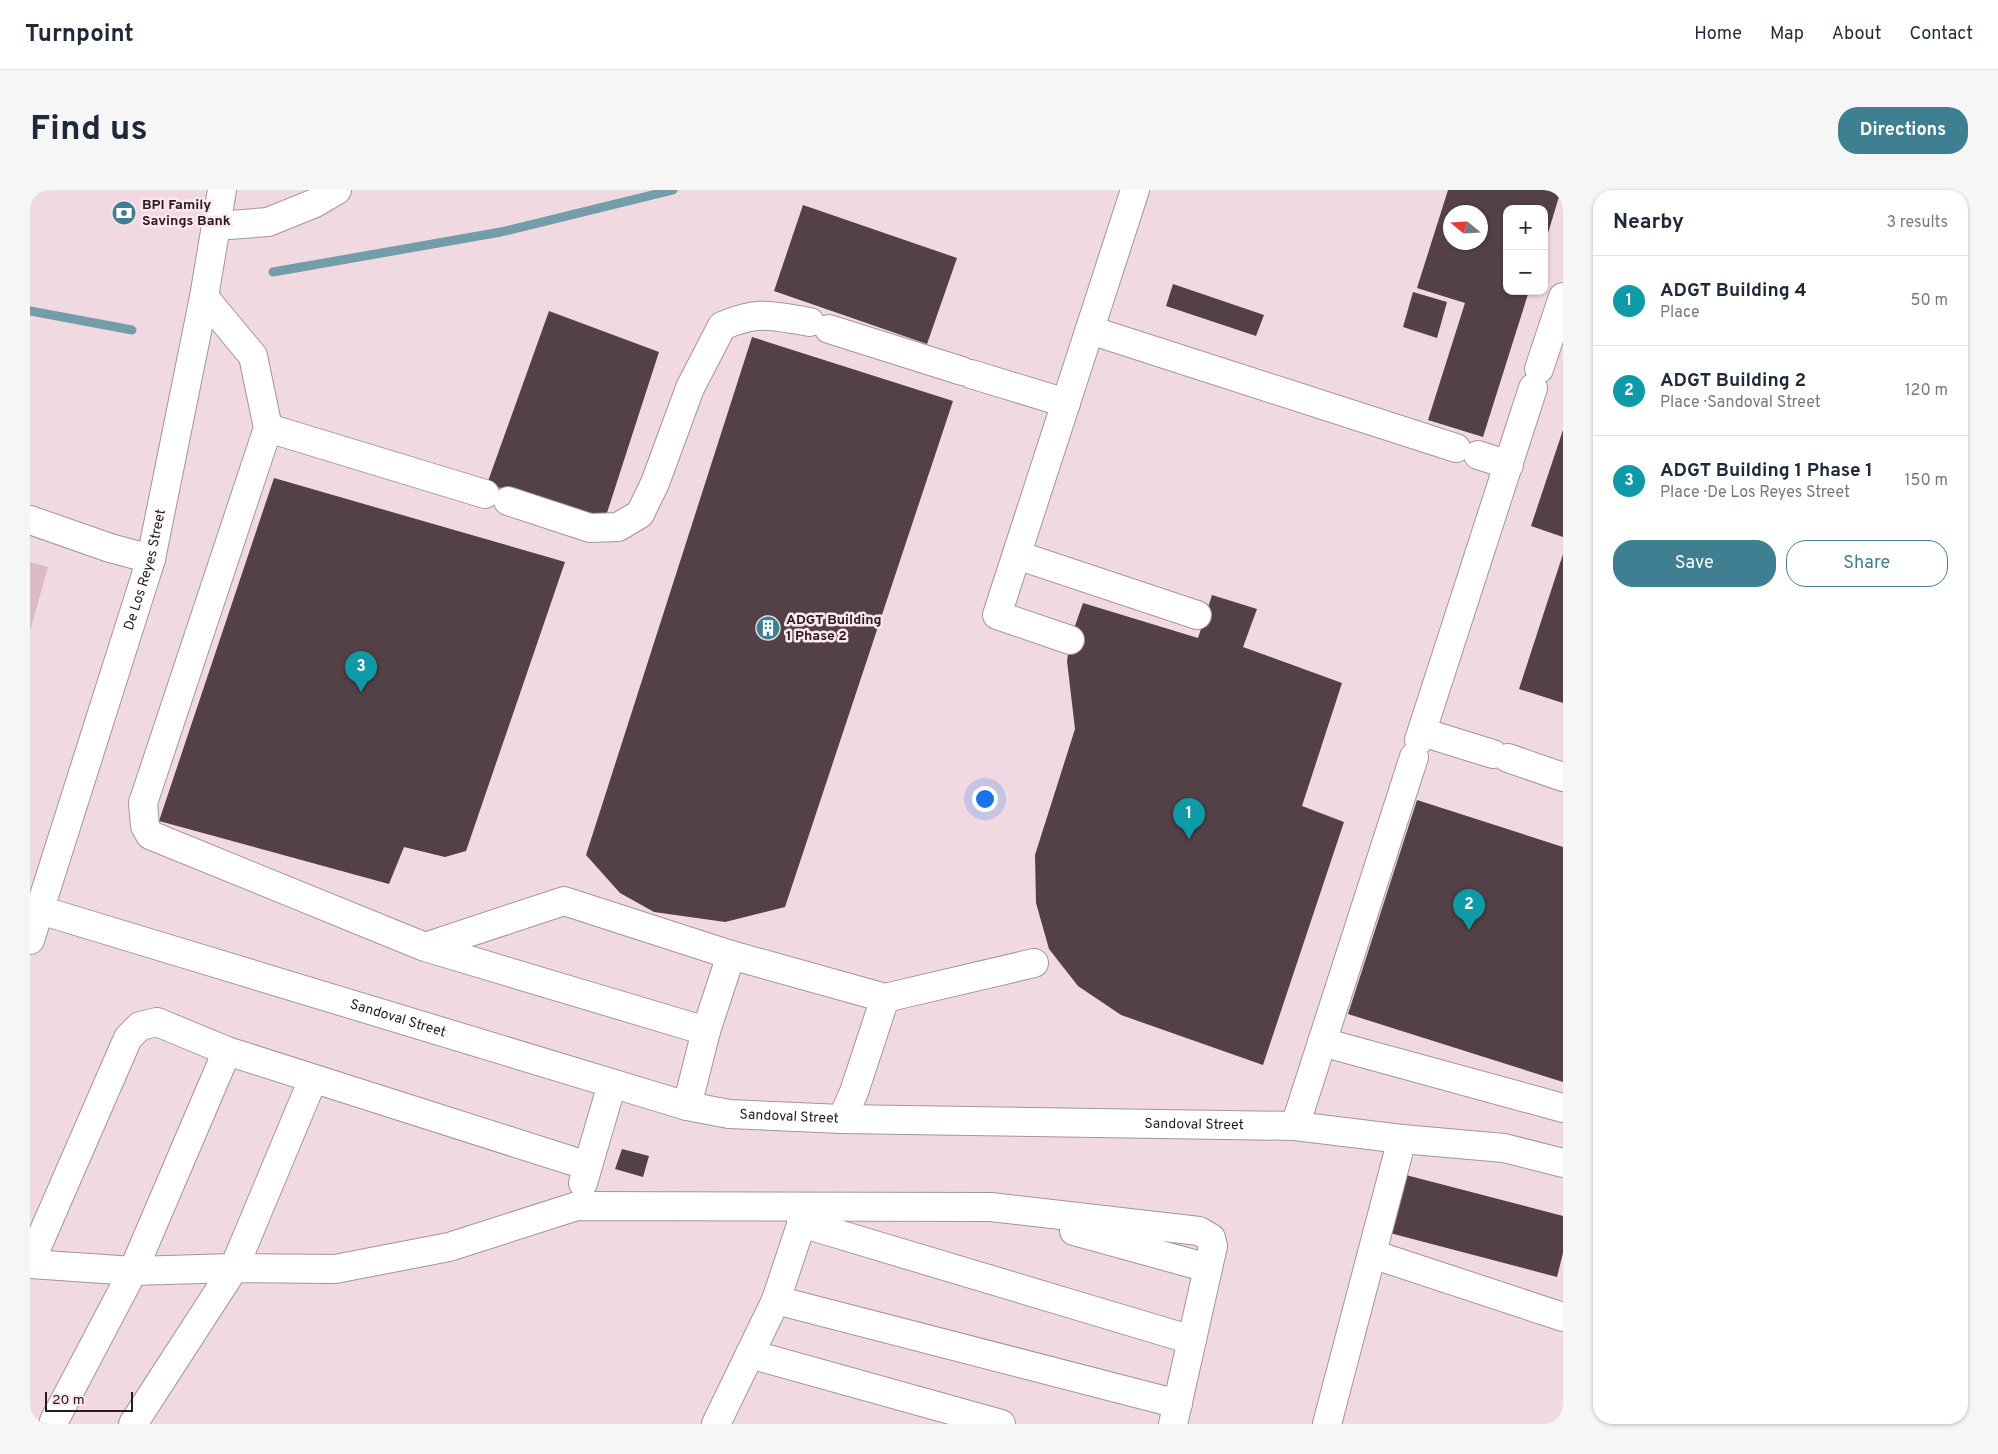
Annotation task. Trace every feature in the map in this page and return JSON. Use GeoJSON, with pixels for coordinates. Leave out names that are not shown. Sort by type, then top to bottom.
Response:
{"type":"FeatureCollection","features":[{"type":"Feature","properties":{"kind":"street","name":"De Los Reyes Street"},"geometry":{"type":"LineString","coordinates":[[30,940],[39,898],[151,559],[204,297],[222,190]]}},
{"type":"Feature","properties":{"kind":"street"},"geometry":{"type":"LineString","coordinates":[[216,226],[268,222],[315,203],[337,190]]}},
{"type":"Feature","properties":{"kind":"street"},"geometry":{"type":"LineString","coordinates":[[1070,640],[997,615],[1135,190]]}},
{"type":"Feature","properties":{"kind":"street"},"geometry":{"type":"LineString","coordinates":[[204,297],[253,356],[268,428],[143,803],[145,826],[150,835],[425,947],[706,1031]]}},
{"type":"Feature","properties":{"kind":"street"},"geometry":{"type":"LineString","coordinates":[[1295,1126],[1563,297]]}},
{"type":"Feature","properties":{"kind":"street"},"geometry":{"type":"LineString","coordinates":[[268,428],[590,528],[618,527],[640,514],[655,483],[690,388],[722,326],[743,317],[762,314],[820,326],[1066,403]]}},
{"type":"Feature","properties":{"kind":"street"},"geometry":{"type":"LineString","coordinates":[[1094,318],[1509,465]]}},
{"type":"Feature","properties":{"kind":"street"},"geometry":{"type":"LineString","coordinates":[[30,520],[110,548],[151,559]]}},
{"type":"Feature","properties":{"kind":"street"},"geometry":{"type":"LineString","coordinates":[[1017,555],[1197,615]]}},
{"type":"Feature","properties":{"kind":"street"},"geometry":{"type":"LineString","coordinates":[[1419,743],[1500,756],[1563,777]]}},
{"type":"Feature","properties":{"kind":"street","name":"Sandoval Street"},"geometry":{"type":"LineString","coordinates":[[39,898],[612,1084],[686,1106],[729,1114],[842,1119],[1295,1126],[1402,1139],[1504,1148],[1563,1163]]}},
{"type":"Feature","properties":{"kind":"street"},"geometry":{"type":"LineString","coordinates":[[425,947],[564,901],[731,955],[885,998],[1034,963]]}},
{"type":"Feature","properties":{"kind":"street"},"geometry":{"type":"LineString","coordinates":[[686,1106],[706,1031],[731,955]]}},
{"type":"Feature","properties":{"kind":"street"},"geometry":{"type":"LineString","coordinates":[[842,1119],[854,1092],[885,998]]}},
{"type":"Feature","properties":{"kind":"street"},"geometry":{"type":"LineString","coordinates":[[588,1166],[227,1051],[157,1022],[140,1026],[128,1038],[30,1264],[133,1271],[234,1268],[335,1269],[449,1247],[577,1206],[805,1214],[991,1207],[1199,1231],[1211,1238],[1213,1246],[1176,1414],[776,1300]]}},
{"type":"Feature","properties":{"kind":"street"},"geometry":{"type":"LineString","coordinates":[[1322,1042],[1563,1108]]}},
{"type":"Feature","properties":{"kind":"street"},"geometry":{"type":"LineString","coordinates":[[54,1421],[133,1271],[227,1051]]}},
{"type":"Feature","properties":{"kind":"street"},"geometry":{"type":"LineString","coordinates":[[133,1424],[234,1268],[313,1078]]}},
{"type":"Feature","properties":{"kind":"street"},"geometry":{"type":"LineString","coordinates":[[577,1206],[612,1084]]}},
{"type":"Feature","properties":{"kind":"street"},"geometry":{"type":"LineString","coordinates":[[1327,1424],[1402,1139]]}},
{"type":"Feature","properties":{"kind":"street"},"geometry":{"type":"LineString","coordinates":[[721,1423],[750,1354],[776,1300],[805,1214]]}},
{"type":"Feature","properties":{"kind":"street"},"geometry":{"type":"LineString","coordinates":[[805,1214],[1192,1340]]}},
{"type":"Feature","properties":{"kind":"street"},"geometry":{"type":"LineString","coordinates":[[1372,1254],[1563,1317]]}},
{"type":"Feature","properties":{"kind":"street"},"geometry":{"type":"LineString","coordinates":[[750,1354],[1001,1424]]}},
{"type":"Feature","properties":{"kind":"shaded area"},"geometry":{"type":"Polygon","coordinates":[[[30,562],[48,567],[30,631],[30,562]]]}},
{"type":"Feature","properties":{"kind":"building"},"geometry":{"type":"Polygon","coordinates":[[[1448,190],[1561,190],[1548,233],[1548,205],[1503,205],[1503,295],[1528,295],[1483,437],[1428,420],[1465,303],[1417,288],[1443,206],[1443,250],[1488,250],[1488,205],[1443,205],[1448,190]]]}},
{"type":"Feature","properties":{"kind":"building"},"geometry":{"type":"Polygon","coordinates":[[[803,205],[957,258],[927,344],[774,291],[803,205]]]}},
{"type":"Feature","properties":{"kind":"building"},"geometry":{"type":"Polygon","coordinates":[[[1173,284],[1264,315],[1256,336],[1166,306],[1173,284]]]}},
{"type":"Feature","properties":{"kind":"building"},"geometry":{"type":"Polygon","coordinates":[[[1413,292],[1447,302],[1437,338],[1403,327],[1413,292]]]}},
{"type":"Feature","properties":{"kind":"building"},"geometry":{"type":"Polygon","coordinates":[[[549,311],[659,352],[605,519],[487,484],[549,311]]]}},
{"type":"Feature","properties":{"kind":"building","name":"ADGT Building 1 Phase 2"},"geometry":{"type":"Polygon","coordinates":[[[752,337],[953,401],[785,907],[725,922],[654,912],[620,893],[586,855],[752,337]]]}},
{"type":"Feature","properties":{"kind":"building"},"geometry":{"type":"Polygon","coordinates":[[[1563,430],[1563,537],[1531,526],[1563,430]]]}},
{"type":"Feature","properties":{"kind":"building"},"geometry":{"type":"Polygon","coordinates":[[[274,478],[565,562],[466,851],[445,857],[404,847],[389,884],[159,821],[274,478]]]}},
{"type":"Feature","properties":{"kind":"building"},"geometry":{"type":"Polygon","coordinates":[[[1563,554],[1563,703],[1519,689],[1563,554]]]}},
{"type":"Feature","properties":{"kind":"building"},"geometry":{"type":"Polygon","coordinates":[[[1212,595],[1257,609],[1243,647],[1342,683],[1302,806],[1344,822],[1263,1065],[1121,1015],[1078,986],[1049,949],[1036,903],[1035,855],[1075,729],[1067,661],[1070,640],[1083,603],[1198,638],[1212,595]]]}},
{"type":"Feature","properties":{"kind":"building"},"geometry":{"type":"Polygon","coordinates":[[[1417,800],[1563,847],[1563,1082],[1348,1014],[1417,800]]]}},
{"type":"Feature","properties":{"kind":"building"},"geometry":{"type":"Polygon","coordinates":[[[622,1149],[649,1156],[643,1177],[615,1169],[622,1149]]]}},
{"type":"Feature","properties":{"kind":"building"},"geometry":{"type":"Polygon","coordinates":[[[1402,1174],[1563,1216],[1563,1253],[1557,1277],[1386,1232],[1402,1174]]]}},
{"type":"Feature","properties":{"kind":"waterway"},"geometry":{"type":"LineString","coordinates":[[273,272],[501,232],[673,190]]}},
{"type":"Feature","properties":{"kind":"waterway"},"geometry":{"type":"LineString","coordinates":[[30,311],[132,330]]}},
{"type":"Feature","properties":{"kind":"place","name":"BPI Family Savings Bank"},"geometry":{"type":"Point","coordinates":[124,213]}},
{"type":"Feature","properties":{"kind":"place","name":"ADGT Building 1 Phase 2"},"geometry":{"type":"Point","coordinates":[768,628]}},
{"type":"Feature","properties":{"kind":"place","name":"ADGT Building 1 Phase 1"},"geometry":{"type":"Point","coordinates":[361,692]}},
{"type":"Feature","properties":{"kind":"place","name":"ADGT Building 4"},"geometry":{"type":"Point","coordinates":[1189,839]}},
{"type":"Feature","properties":{"kind":"place","name":"ADGT Building 2"},"geometry":{"type":"Point","coordinates":[1469,930]}}]}
